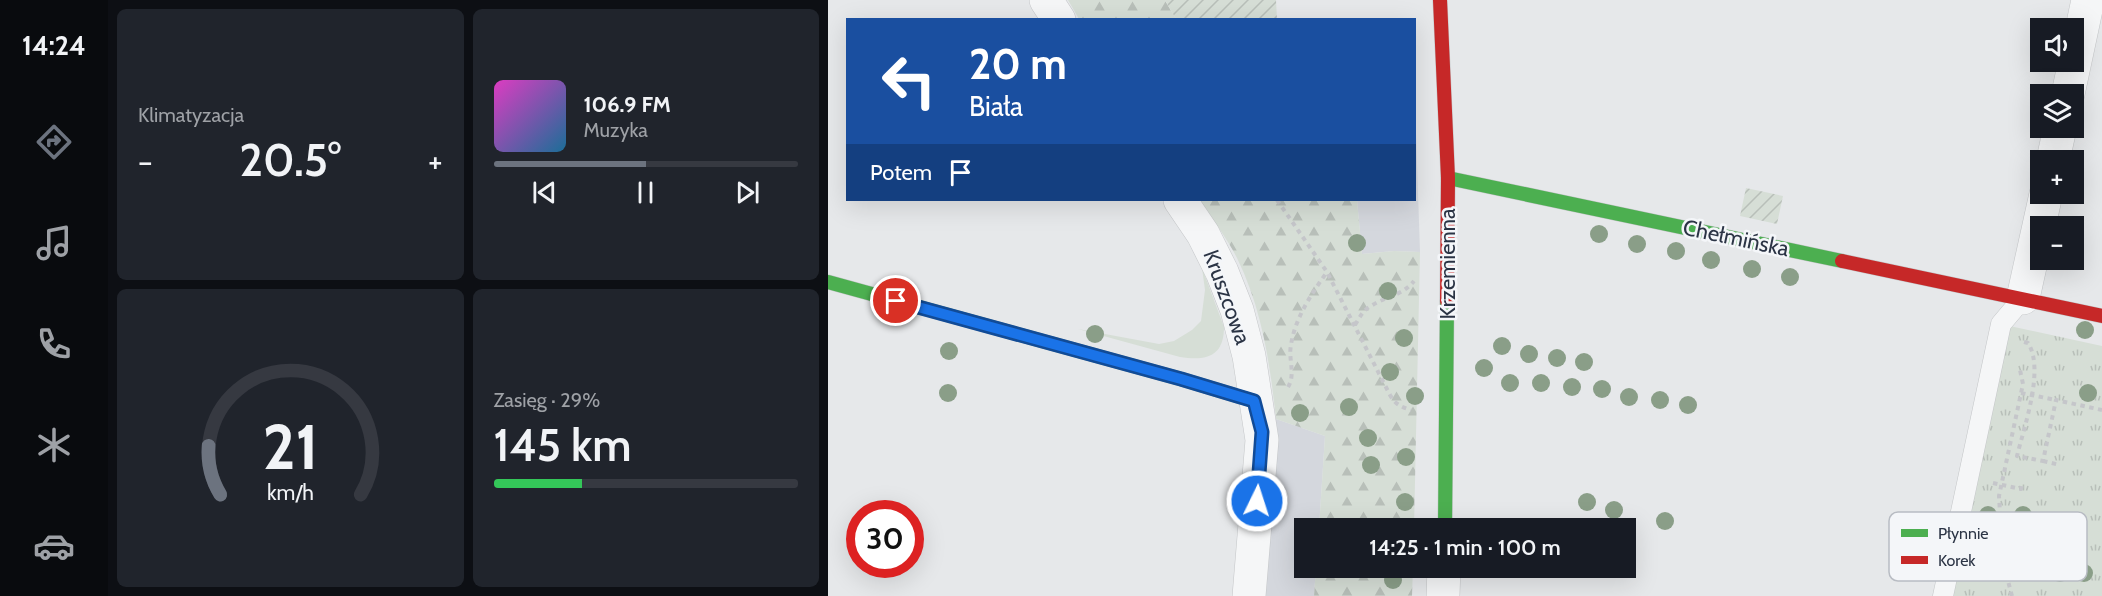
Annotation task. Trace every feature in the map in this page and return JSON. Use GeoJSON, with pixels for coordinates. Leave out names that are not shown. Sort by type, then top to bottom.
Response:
{"type":"FeatureCollection","features":[{"type":"Feature","properties":{"kind":"street"},"geometry":{"type":"LineString","coordinates":[[1046,0],[1058,18]]}},
{"type":"Feature","properties":{"kind":"street","name":"Krzemienna"},"geometry":{"type":"LineString","coordinates":[[1440,0],[1448,178],[1445,518]]}},
{"type":"Feature","properties":{"kind":"street"},"geometry":{"type":"LineString","coordinates":[[2070,84],[2088,0]]}},
{"type":"Feature","properties":{"kind":"street","name":"Chełmińska"},"geometry":{"type":"LineString","coordinates":[[1448,178],[2102,316]]}},
{"type":"Feature","properties":{"kind":"street","name":"Kruszcowa"},"geometry":{"type":"LineString","coordinates":[[1181,201],[1203,234],[1222,272],[1237,310],[1249,356],[1254,401],[1262,440],[1249,596]]}},
{"type":"Feature","properties":{"kind":"street"},"geometry":{"type":"LineString","coordinates":[[2023,298],[2044,204]]}},
{"type":"Feature","properties":{"kind":"street"},"geometry":{"type":"LineString","coordinates":[[828,282],[1254,401]]}},
{"type":"Feature","properties":{"kind":"street"},"geometry":{"type":"LineString","coordinates":[[1443,596],[1444,578]]}},
{"type":"Feature","properties":{"kind":"lane"},"geometry":{"type":"LineString","coordinates":[[1961,512],[2001,324],[2023,298]]}},
{"type":"Feature","properties":{"kind":"lane"},"geometry":{"type":"LineString","coordinates":[[1943,596],[1946,581]]}},
{"type":"Feature","properties":{"kind":"path"},"geometry":{"type":"LineString","coordinates":[[1278,201],[1327,272],[1394,402],[1411,410]]}},
{"type":"Feature","properties":{"kind":"path"},"geometry":{"type":"LineString","coordinates":[[1254,401],[1289,386],[1292,374],[1290,356],[1293,335],[1305,306],[1327,272]]}},
{"type":"Feature","properties":{"kind":"path"},"geometry":{"type":"LineString","coordinates":[[1355,325],[1363,312],[1409,288],[1416,279]]}},
{"type":"Feature","properties":{"kind":"path"},"geometry":{"type":"LineString","coordinates":[[2017,456],[2035,378],[2033,351],[2028,343],[2018,341]]}},
{"type":"Feature","properties":{"kind":"path"},"geometry":{"type":"LineString","coordinates":[[1995,358],[2018,363],[2023,384],[2001,485],[1999,512]]}},
{"type":"Feature","properties":{"kind":"path"},"geometry":{"type":"LineString","coordinates":[[2021,393],[2102,410]]}},
{"type":"Feature","properties":{"kind":"path"},"geometry":{"type":"LineString","coordinates":[[2043,461],[2056,400]]}},
{"type":"Feature","properties":{"kind":"path"},"geometry":{"type":"LineString","coordinates":[[2008,454],[2060,465]]}},
{"type":"Feature","properties":{"kind":"path"},"geometry":{"type":"LineString","coordinates":[[1990,482],[2022,489],[2022,484]]}},
{"type":"Feature","properties":{"kind":"path"},"geometry":{"type":"LineString","coordinates":[[2008,581],[2012,596]]}},
{"type":"Feature","properties":{"kind":"shaded area"},"geometry":{"type":"Polygon","coordinates":[[[1416,133],[1420,252],[1394,251],[1362,254],[1357,201],[1416,201],[1416,133]]]}},
{"type":"Feature","properties":{"kind":"shaded area"},"geometry":{"type":"Polygon","coordinates":[[[1276,419],[1325,436],[1320,518],[1294,518],[1294,578],[1315,578],[1314,596],[1264,596],[1276,419]]]}},
{"type":"Feature","properties":{"kind":"green space"},"geometry":{"type":"Polygon","coordinates":[[[1068,0],[1165,0],[1175,18],[1078,18],[1068,0]]]}},
{"type":"Feature","properties":{"kind":"green space"},"geometry":{"type":"Polygon","coordinates":[[[1165,0],[1276,0],[1277,18],[1175,18],[1165,0]]]}},
{"type":"Feature","properties":{"kind":"green space"},"geometry":{"type":"Polygon","coordinates":[[[1746,188],[1783,196],[1777,224],[1740,216],[1746,188]]]}},
{"type":"Feature","properties":{"kind":"green space"},"geometry":{"type":"Polygon","coordinates":[[[1201,201],[1357,201],[1362,254],[1394,251],[1420,252],[1414,518],[1320,518],[1325,436],[1276,419],[1268,357],[1259,317],[1246,277],[1233,251],[1201,201]]]}},
{"type":"Feature","properties":{"kind":"green space"},"geometry":{"type":"Polygon","coordinates":[[[1202,268],[1224,327],[1221,345],[1212,355],[1198,358],[1180,357],[1078,329],[1159,344],[1174,341],[1192,330],[1201,321],[1205,290],[1202,268]]]}},
{"type":"Feature","properties":{"kind":"green space"},"geometry":{"type":"Polygon","coordinates":[[[2005,325],[2102,346],[2102,596],[1948,596],[1951,581],[2087,581],[2087,512],[1966,512],[2005,325]]]}},
{"type":"Feature","properties":{"kind":"green space"},"geometry":{"type":"Polygon","coordinates":[[[1315,578],[1413,578],[1412,596],[1314,596],[1315,578]]]}},
{"type":"Feature","properties":{"kind":"traffic: fast"},"geometry":{"type":"LineString","coordinates":[[1448,178],[1842,261]]}},
{"type":"Feature","properties":{"kind":"traffic: fast"},"geometry":{"type":"LineString","coordinates":[[828,282],[1254,401]]}},
{"type":"Feature","properties":{"kind":"traffic: fast"},"geometry":{"type":"LineString","coordinates":[[1445,518],[1447,301]]}},
{"type":"Feature","properties":{"kind":"traffic: jam"},"geometry":{"type":"LineString","coordinates":[[1440,0],[1448,178],[1447,301]]}},
{"type":"Feature","properties":{"kind":"traffic: jam"},"geometry":{"type":"LineString","coordinates":[[1842,261],[2102,316]]}},
{"type":"Feature","properties":{"kind":"route"},"geometry":{"type":"LineString","coordinates":[[896,301],[1254,401],[1262,432],[1257,501]]}}]}
